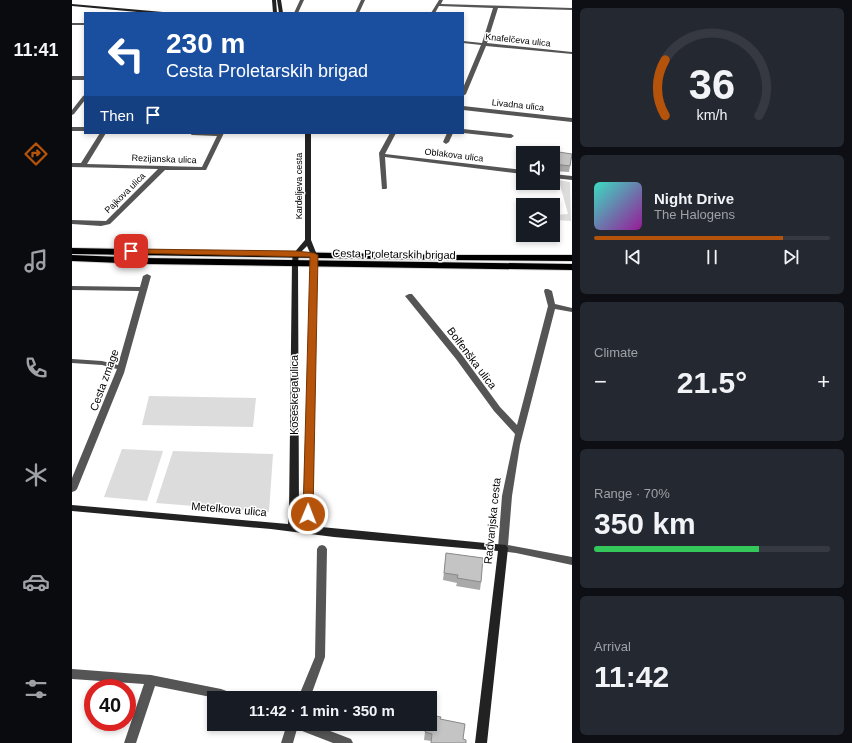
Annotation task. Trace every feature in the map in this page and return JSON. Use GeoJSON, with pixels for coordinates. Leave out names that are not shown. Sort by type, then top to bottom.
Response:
{"type":"FeatureCollection","features":[{"type":"Feature","properties":{"kind":"main road","name":"Cesta Proletarskih brigad"},"geometry":{"type":"LineString","coordinates":[[72,251],[572,266]]}},
{"type":"Feature","properties":{"kind":"main road","name":"Cesta Proletarskih brigad"},"geometry":{"type":"LineString","coordinates":[[72,258],[295,258]]}},
{"type":"Feature","properties":{"kind":"main road","name":"Cesta Proletarskih brigad"},"geometry":{"type":"LineString","coordinates":[[314,259],[572,258]]}},
{"type":"Feature","properties":{"kind":"street"},"geometry":{"type":"LineString","coordinates":[[274,0],[275,12]]}},
{"type":"Feature","properties":{"kind":"street"},"geometry":{"type":"LineString","coordinates":[[279,0],[281,12]]}},
{"type":"Feature","properties":{"kind":"street"},"geometry":{"type":"LineString","coordinates":[[296,12],[302,0]]}},
{"type":"Feature","properties":{"kind":"street"},"geometry":{"type":"LineString","coordinates":[[357,12],[363,0]]}},
{"type":"Feature","properties":{"kind":"street"},"geometry":{"type":"LineString","coordinates":[[533,7],[534,0]]}},
{"type":"Feature","properties":{"kind":"street"},"geometry":{"type":"LineString","coordinates":[[434,12],[439,2],[572,9]]}},
{"type":"Feature","properties":{"kind":"street"},"geometry":{"type":"LineString","coordinates":[[72,5],[144,12]]}},
{"type":"Feature","properties":{"kind":"street"},"geometry":{"type":"LineString","coordinates":[[464,91],[484,44],[496,6]]}},
{"type":"Feature","properties":{"kind":"street"},"geometry":{"type":"LineString","coordinates":[[72,24],[84,24]]}},
{"type":"Feature","properties":{"kind":"street","name":"Knafelčeva ulica"},"geometry":{"type":"LineString","coordinates":[[464,42],[572,53]]}},
{"type":"Feature","properties":{"kind":"street"},"geometry":{"type":"LineString","coordinates":[[464,71],[471,72]]}},
{"type":"Feature","properties":{"kind":"street"},"geometry":{"type":"LineString","coordinates":[[72,78],[84,78]]}},
{"type":"Feature","properties":{"kind":"street"},"geometry":{"type":"LineString","coordinates":[[72,104],[82,105]]}},
{"type":"Feature","properties":{"kind":"street"},"geometry":{"type":"LineString","coordinates":[[72,113],[82,105]]}},
{"type":"Feature","properties":{"kind":"street","name":"Livadna ulica"},"geometry":{"type":"LineString","coordinates":[[464,108],[572,120]]}},
{"type":"Feature","properties":{"kind":"street"},"geometry":{"type":"LineString","coordinates":[[72,129],[84,129]]}},
{"type":"Feature","properties":{"kind":"street"},"geometry":{"type":"LineString","coordinates":[[464,131],[511,136]]}},
{"type":"Feature","properties":{"kind":"street"},"geometry":{"type":"LineString","coordinates":[[83,165],[102,134]]}},
{"type":"Feature","properties":{"kind":"street","name":"Rezijanska ulica"},"geometry":{"type":"LineString","coordinates":[[72,164],[204,169],[221,134]]}},
{"type":"Feature","properties":{"kind":"street","name":"Kardeljeva cesta"},"geometry":{"type":"LineString","coordinates":[[308,134],[308,240]]}},
{"type":"Feature","properties":{"kind":"street"},"geometry":{"type":"LineString","coordinates":[[384,188],[382,153],[392,134]]}},
{"type":"Feature","properties":{"kind":"street"},"geometry":{"type":"LineString","coordinates":[[446,142],[450,134]]}},
{"type":"Feature","properties":{"kind":"street","name":"Oblakova ulica"},"geometry":{"type":"LineString","coordinates":[[382,155],[516,171]]}},
{"type":"Feature","properties":{"kind":"street","name":"Pajkova ulica"},"geometry":{"type":"LineString","coordinates":[[72,222],[108,223],[163,168]]}},
{"type":"Feature","properties":{"kind":"street"},"geometry":{"type":"LineString","coordinates":[[560,177],[572,178]]}},
{"type":"Feature","properties":{"kind":"street"},"geometry":{"type":"LineString","coordinates":[[295,258],[308,240]]}},
{"type":"Feature","properties":{"kind":"street"},"geometry":{"type":"LineString","coordinates":[[308,240],[314,259]]}},
{"type":"Feature","properties":{"kind":"street","name":"Koseskega ulica"},"geometry":{"type":"LineString","coordinates":[[292,528],[294,504],[295,258]]}},
{"type":"Feature","properties":{"kind":"street","name":"Koseskega ulica"},"geometry":{"type":"LineString","coordinates":[[306,530],[308,514],[314,259]]}},
{"type":"Feature","properties":{"kind":"street","name":"Cesta zmage"},"geometry":{"type":"LineString","coordinates":[[72,489],[121,368],[147,276]]}},
{"type":"Feature","properties":{"kind":"street"},"geometry":{"type":"LineString","coordinates":[[72,288],[143,289]]}},
{"type":"Feature","properties":{"kind":"street","name":"Radvanjska cesta"},"geometry":{"type":"LineString","coordinates":[[481,743],[503,548],[507,496],[518,433],[552,306],[548,291]]}},
{"type":"Feature","properties":{"kind":"street","name":"Bolfenška ulica"},"geometry":{"type":"LineString","coordinates":[[409,296],[459,357],[497,409],[518,433]]}},
{"type":"Feature","properties":{"kind":"street"},"geometry":{"type":"LineString","coordinates":[[552,306],[572,310]]}},
{"type":"Feature","properties":{"kind":"street"},"geometry":{"type":"LineString","coordinates":[[72,361],[102,363],[121,368]]}},
{"type":"Feature","properties":{"kind":"street","name":"Metelkova ulica"},"geometry":{"type":"LineString","coordinates":[[72,508],[503,548]]}},
{"type":"Feature","properties":{"kind":"street"},"geometry":{"type":"LineString","coordinates":[[503,548],[516,549],[572,561]]}},
{"type":"Feature","properties":{"kind":"street"},"geometry":{"type":"LineString","coordinates":[[307,691],[320,657],[322,549]]}},
{"type":"Feature","properties":{"kind":"street"},"geometry":{"type":"LineString","coordinates":[[72,674],[151,680],[207,691]]}},
{"type":"Feature","properties":{"kind":"street"},"geometry":{"type":"LineString","coordinates":[[130,743],[151,680]]}},
{"type":"Feature","properties":{"kind":"street"},"geometry":{"type":"LineString","coordinates":[[287,743],[291,731]]}},
{"type":"Feature","properties":{"kind":"street"},"geometry":{"type":"LineString","coordinates":[[316,731],[347,743]]}},
{"type":"Feature","properties":{"kind":"shaded area"},"geometry":{"type":"Polygon","coordinates":[[[560,180],[570,182],[571,221],[560,220],[560,215],[568,214],[560,180]]]}},
{"type":"Feature","properties":{"kind":"shaded area"},"geometry":{"type":"Polygon","coordinates":[[[149,396],[256,398],[253,427],[142,425],[149,396]]]}},
{"type":"Feature","properties":{"kind":"shaded area"},"geometry":{"type":"Polygon","coordinates":[[[122,449],[163,451],[147,501],[104,497],[122,449]]]}},
{"type":"Feature","properties":{"kind":"shaded area"},"geometry":{"type":"Polygon","coordinates":[[[173,451],[273,454],[269,512],[156,503],[173,451]]]}},
{"type":"Feature","properties":{"kind":"building"},"geometry":{"type":"Polygon","coordinates":[[[560,152],[572,154],[570,166],[560,165],[560,152]]]}},
{"type":"Feature","properties":{"kind":"building"},"geometry":{"type":"Polygon","coordinates":[[[446,553],[483,558],[481,582],[457,578],[458,575],[444,573],[446,553]]]}},
{"type":"Feature","properties":{"kind":"building"},"geometry":{"type":"Polygon","coordinates":[[[437,716],[441,717],[440,719],[465,724],[463,739],[466,740],[466,743],[431,743],[432,734],[425,732],[437,731],[437,716]]]}},
{"type":"Feature","properties":{"kind":"route"},"geometry":{"type":"LineString","coordinates":[[131,251],[314,255],[308,514]]}}]}
